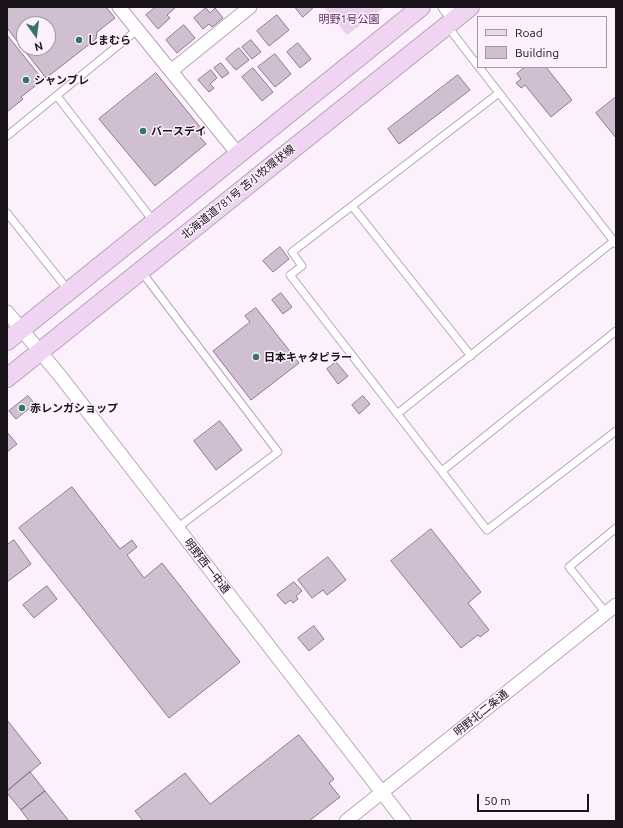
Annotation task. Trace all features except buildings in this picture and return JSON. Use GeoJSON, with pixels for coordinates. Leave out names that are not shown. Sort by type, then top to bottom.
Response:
{"type":"FeatureCollection","features":[{"type":"Feature","properties":{"kind":"main road"},"geometry":{"type":"LineString","coordinates":[[7,341],[421,7]]}},
{"type":"Feature","properties":{"kind":"main road","name":"北海道道781号 苫小牧環状線"},"geometry":{"type":"LineString","coordinates":[[7,378],[140,271],[449,17],[470,7]]}},
{"type":"Feature","properties":{"kind":"street"},"geometry":{"type":"LineString","coordinates":[[118,7],[238,154]]}},
{"type":"Feature","properties":{"kind":"street"},"geometry":{"type":"LineString","coordinates":[[171,71],[250,7]]}},
{"type":"Feature","properties":{"kind":"street","name":"明野西一中通"},"geometry":{"type":"LineString","coordinates":[[7,312],[40,352],[404,821]]}},
{"type":"Feature","properties":{"kind":"street","name":"明野北二条通"},"geometry":{"type":"LineString","coordinates":[[346,821],[611,609]]}},
{"type":"Feature","properties":{"kind":"lane"},"geometry":{"type":"LineString","coordinates":[[449,17],[477,64]]}},
{"type":"Feature","properties":{"kind":"lane"},"geometry":{"type":"LineString","coordinates":[[7,136],[137,30]]}},
{"type":"Feature","properties":{"kind":"lane"},"geometry":{"type":"LineString","coordinates":[[398,414],[615,243],[480,68]]}},
{"type":"Feature","properties":{"kind":"lane"},"geometry":{"type":"LineString","coordinates":[[499,93],[292,252],[302,266],[290,276],[487,530],[616,431]]}},
{"type":"Feature","properties":{"kind":"lane"},"geometry":{"type":"LineString","coordinates":[[57,96],[154,222]]}},
{"type":"Feature","properties":{"kind":"lane"},"geometry":{"type":"LineString","coordinates":[[352,206],[471,356]]}},
{"type":"Feature","properties":{"kind":"lane"},"geometry":{"type":"LineString","coordinates":[[7,213],[69,291]]}},
{"type":"Feature","properties":{"kind":"lane"},"geometry":{"type":"LineString","coordinates":[[140,271],[278,452],[177,528]]}},
{"type":"Feature","properties":{"kind":"lane"},"geometry":{"type":"LineString","coordinates":[[442,471],[616,331]]}},
{"type":"Feature","properties":{"kind":"lane"},"geometry":{"type":"LineString","coordinates":[[611,609],[569,567],[616,528]]}},
{"type":"Feature","properties":{"kind":"green space","name":"明野1号公園"},"geometry":{"type":"Polygon","coordinates":[[[324,7],[385,7],[347,35],[324,7]]]}},
{"type":"Feature","properties":{"kind":"place","name":"しまむら"},"geometry":{"type":"Point","coordinates":[79,40]}},
{"type":"Feature","properties":{"kind":"place","name":"シャンブレ"},"geometry":{"type":"Point","coordinates":[26,80]}},
{"type":"Feature","properties":{"kind":"place","name":"バースデイ"},"geometry":{"type":"Point","coordinates":[143,131]}},
{"type":"Feature","properties":{"kind":"place","name":"日本キャタピラー"},"geometry":{"type":"Point","coordinates":[256,357]}},
{"type":"Feature","properties":{"kind":"place","name":"赤レンガショップ"},"geometry":{"type":"Point","coordinates":[22,408]}}]}
